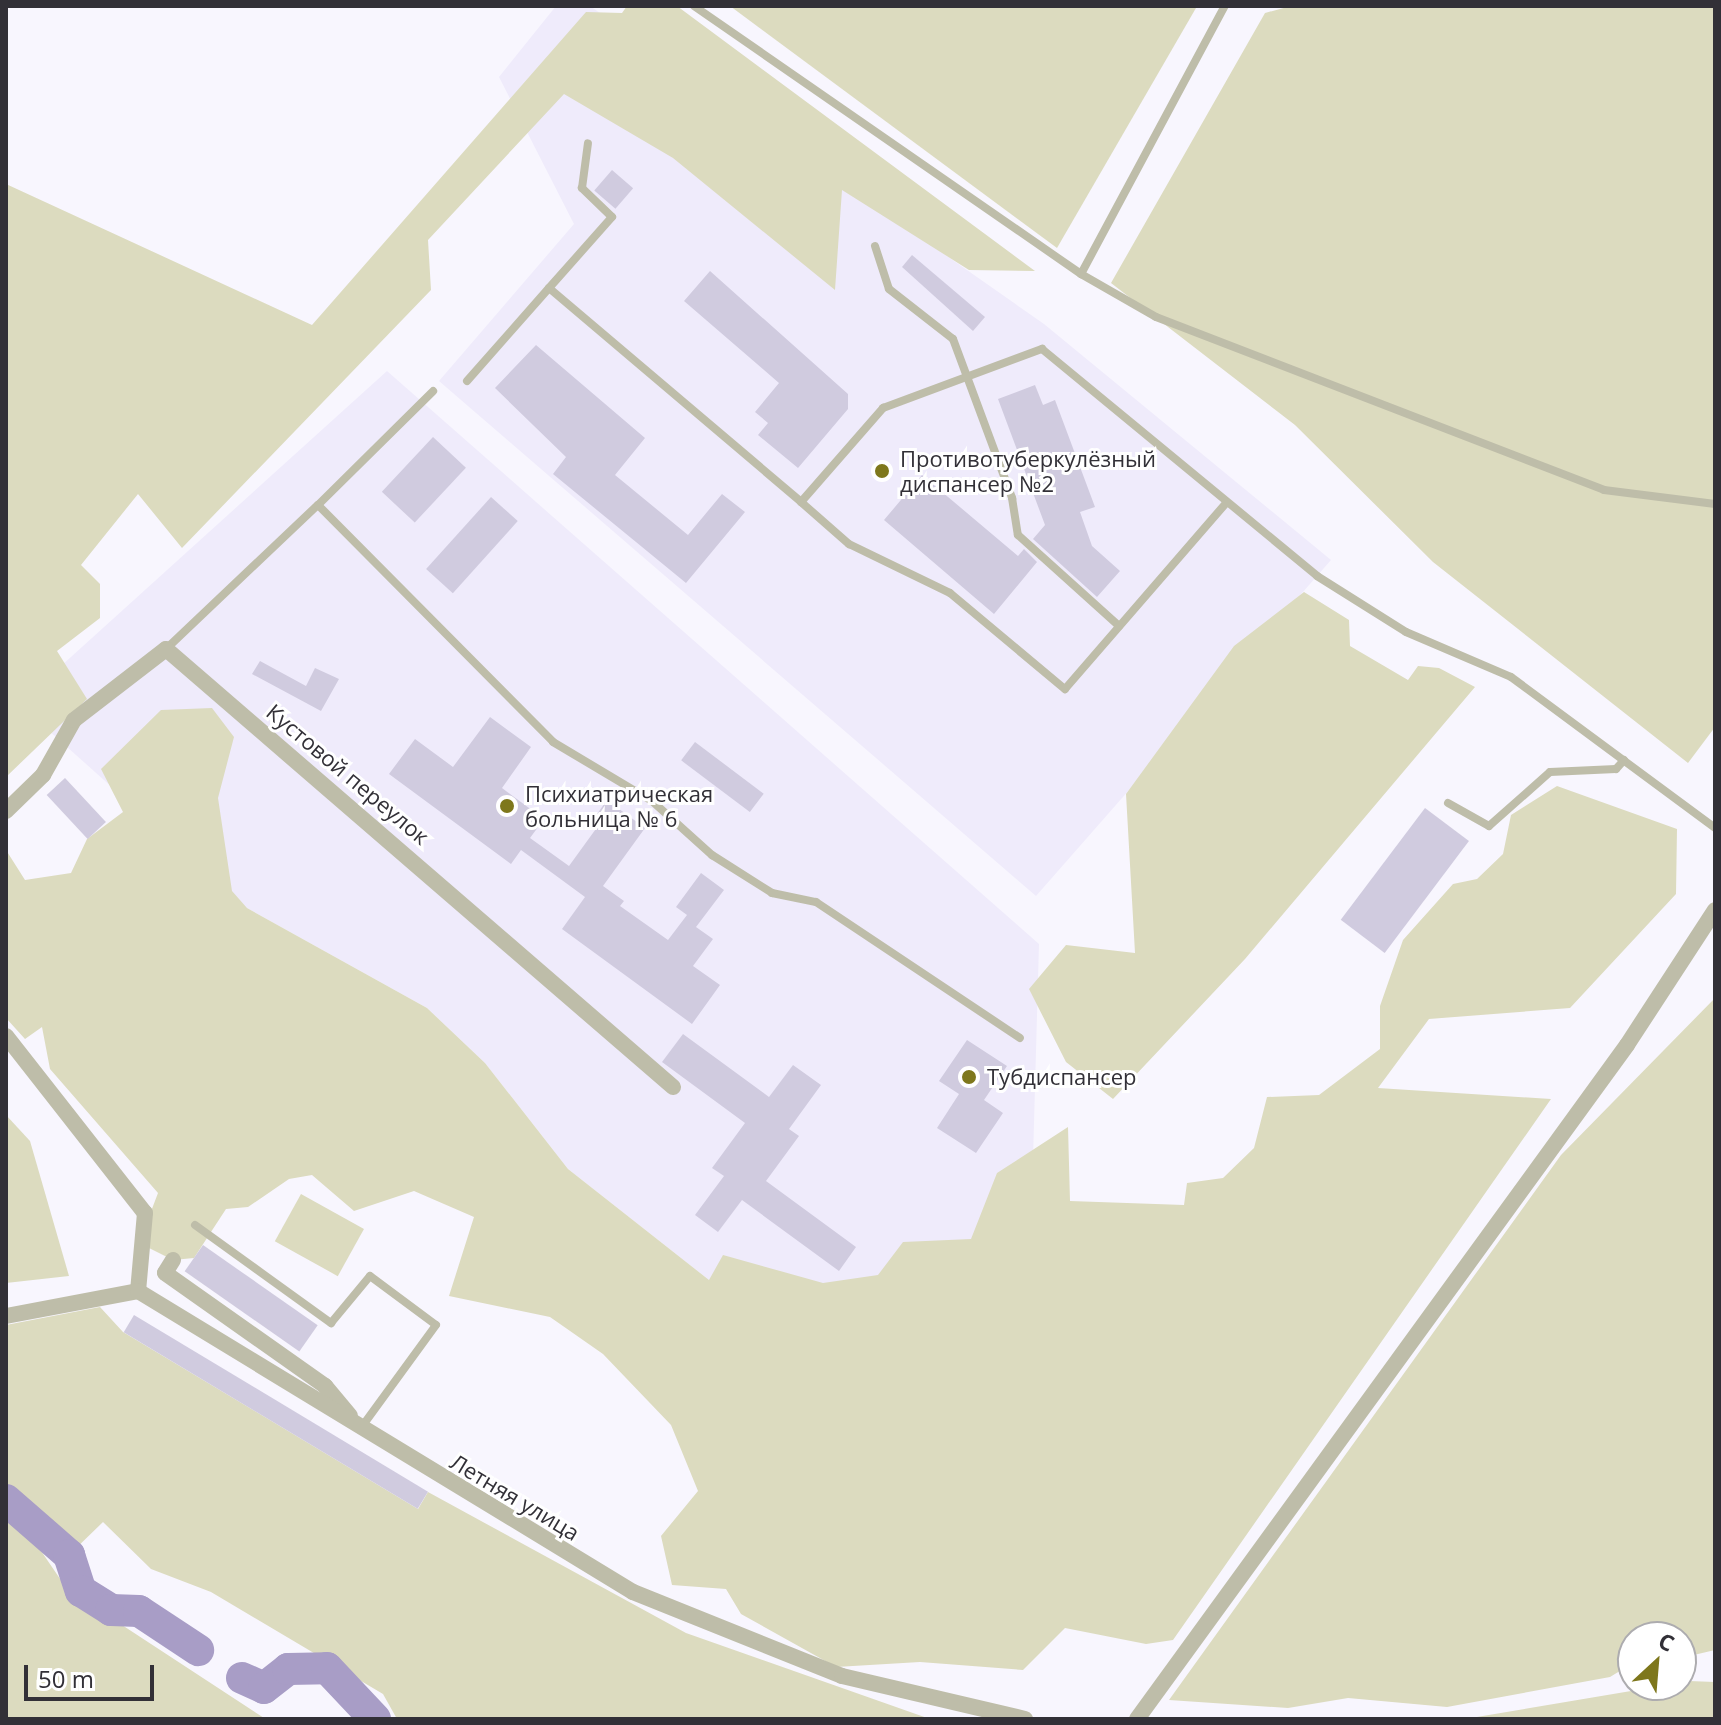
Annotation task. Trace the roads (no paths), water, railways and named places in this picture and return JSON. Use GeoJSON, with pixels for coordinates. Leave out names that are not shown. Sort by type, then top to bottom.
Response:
{"type":"FeatureCollection","features":[{"type":"Feature","properties":{"kind":"street"},"geometry":{"type":"LineString","coordinates":[[6,811],[43,775],[74,720],[166,649]]}},
{"type":"Feature","properties":{"kind":"street","name":"Кустовой переулок"},"geometry":{"type":"LineString","coordinates":[[166,649],[673,1087]]}},
{"type":"Feature","properties":{"kind":"street"},"geometry":{"type":"LineString","coordinates":[[1137,1719],[1627,1045],[1715,910]]}},
{"type":"Feature","properties":{"kind":"street"},"geometry":{"type":"LineString","coordinates":[[6,1036],[145,1213],[138,1291],[6,1316]]}},
{"type":"Feature","properties":{"kind":"street"},"geometry":{"type":"LineString","coordinates":[[173,1260],[165,1273],[325,1386],[360,1429]]}},
{"type":"Feature","properties":{"kind":"street","name":"Летняя улица"},"geometry":{"type":"LineString","coordinates":[[138,1291],[360,1429],[633,1592],[737,1640],[842,1676],[1025,1719]]}},
{"type":"Feature","properties":{"kind":"lane"},"geometry":{"type":"LineString","coordinates":[[694,6],[1081,274],[1156,317],[1604,490],[1715,504]]}},
{"type":"Feature","properties":{"kind":"lane"},"geometry":{"type":"LineString","coordinates":[[1081,274],[1225,6]]}},
{"type":"Feature","properties":{"kind":"lane"},"geometry":{"type":"LineString","coordinates":[[467,381],[612,217],[582,188],[588,143]]}},
{"type":"Feature","properties":{"kind":"lane"},"geometry":{"type":"LineString","coordinates":[[875,246],[889,289],[953,339],[969,376],[1018,535],[1119,626]]}},
{"type":"Feature","properties":{"kind":"lane"},"geometry":{"type":"LineString","coordinates":[[549,288],[849,544],[950,593],[1065,689],[1227,502]]}},
{"type":"Feature","properties":{"kind":"lane"},"geometry":{"type":"LineString","coordinates":[[801,502],[883,408],[1042,349],[1317,576],[1406,632],[1511,677],[1715,828]]}},
{"type":"Feature","properties":{"kind":"lane"},"geometry":{"type":"LineString","coordinates":[[166,649],[433,391]]}},
{"type":"Feature","properties":{"kind":"lane"},"geometry":{"type":"LineString","coordinates":[[318,505],[553,742],[652,801],[712,855],[760,885],[816,902],[1020,1038]]}},
{"type":"Feature","properties":{"kind":"lane"},"geometry":{"type":"LineString","coordinates":[[1448,803],[1489,826],[1550,772],[1616,769],[1624,760]]}},
{"type":"Feature","properties":{"kind":"lane"},"geometry":{"type":"LineString","coordinates":[[195,1225],[331,1323],[370,1276],[436,1325],[360,1429]]}},
{"type":"Feature","properties":{"kind":"waterway"},"geometry":{"type":"LineString","coordinates":[[6,1500],[69,1555],[81,1591],[111,1610],[139,1611],[198,1650]]}},
{"type":"Feature","properties":{"kind":"waterway"},"geometry":{"type":"LineString","coordinates":[[242,1678],[264,1688],[288,1669],[327,1668],[375,1719]]}},
{"type":"Feature","properties":{"kind":"place","name":"Противотуберкулёзный диспансер №2"},"geometry":{"type":"Point","coordinates":[882,471]}},
{"type":"Feature","properties":{"kind":"place","name":"Психиатрическая больница № 6"},"geometry":{"type":"Point","coordinates":[507,806]}},
{"type":"Feature","properties":{"kind":"place","name":"Тубдиспансер"},"geometry":{"type":"Point","coordinates":[969,1077]}}]}
